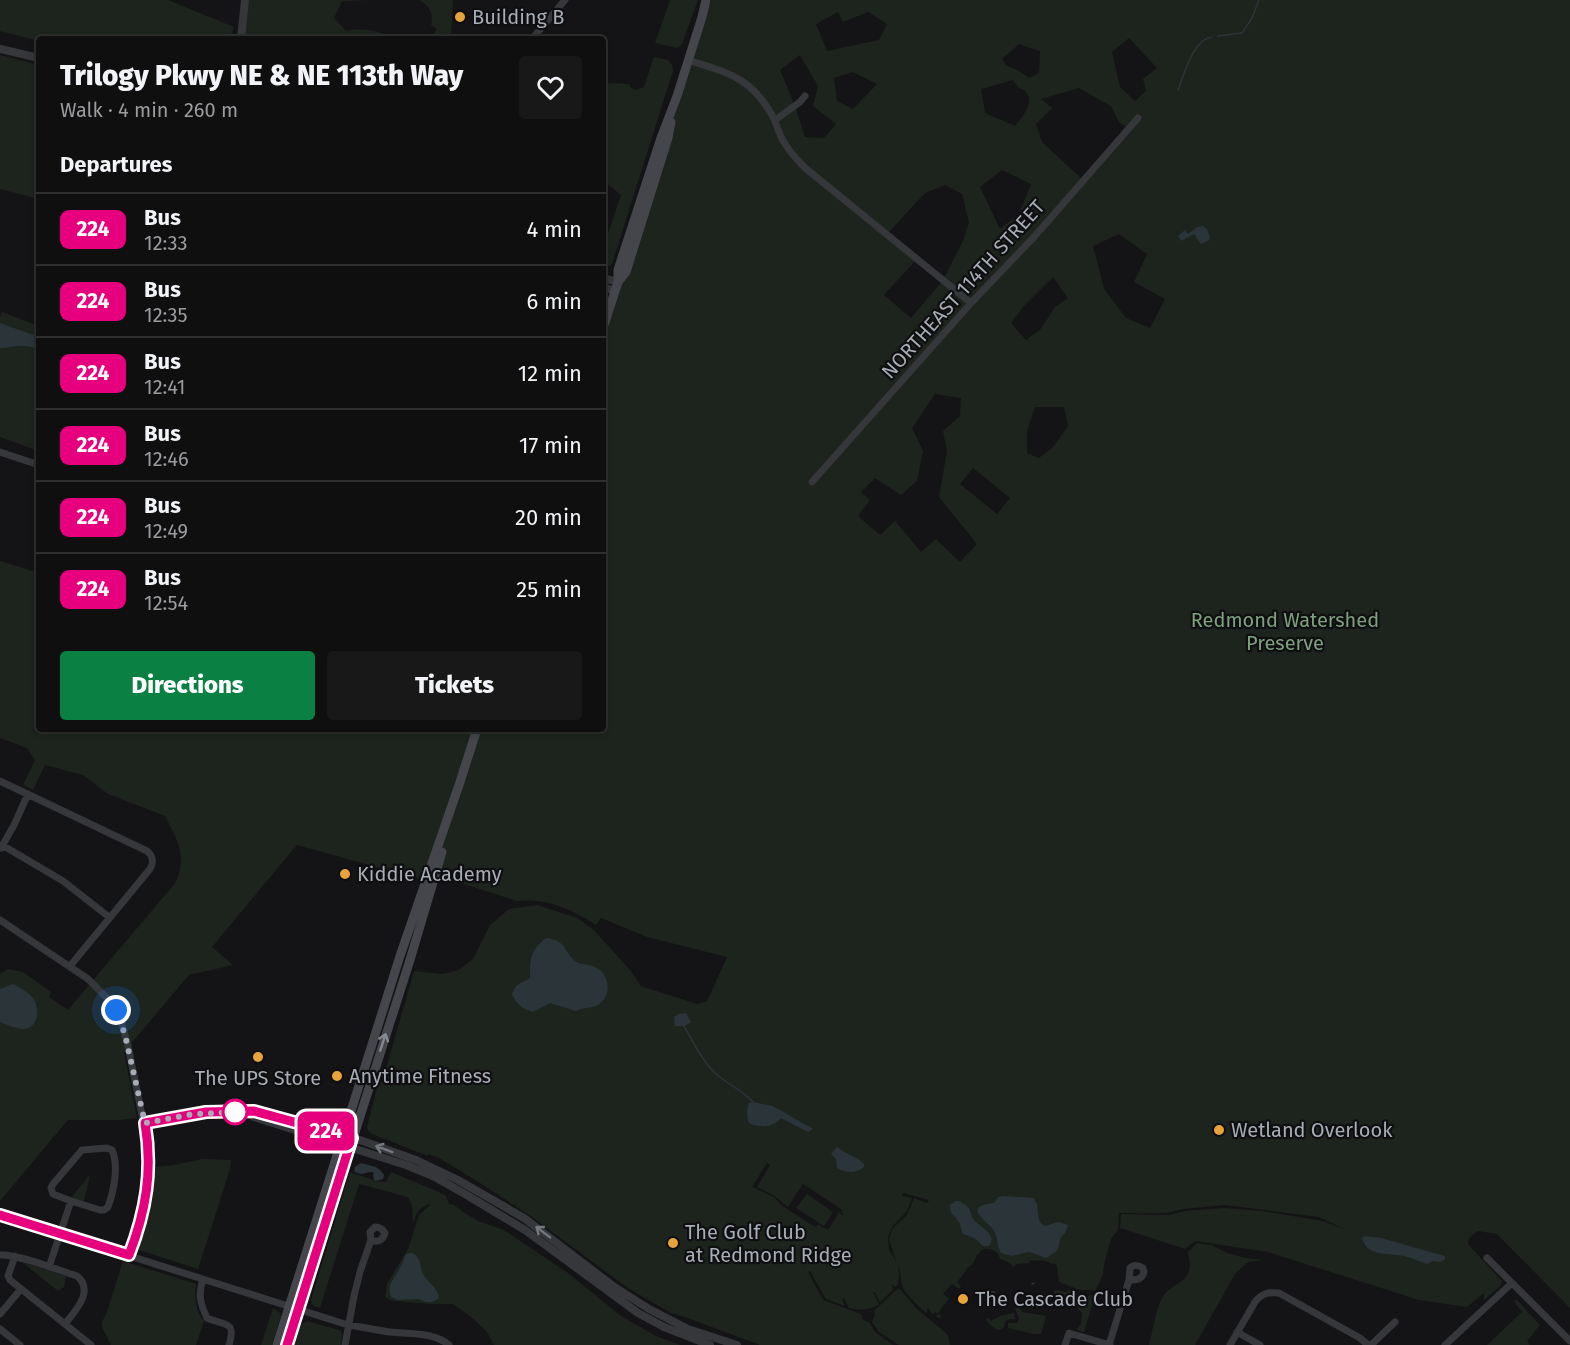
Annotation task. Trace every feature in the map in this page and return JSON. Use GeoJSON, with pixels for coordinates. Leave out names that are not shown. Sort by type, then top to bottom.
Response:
{"type":"FeatureCollection","features":[{"type":"Feature","properties":{"kind":"main road"},"geometry":{"type":"LineString","coordinates":[[606,319],[616,287],[618,270],[677,96],[706,0]]}},
{"type":"Feature","properties":{"kind":"main road"},"geometry":{"type":"LineString","coordinates":[[702,17],[711,0]]}},
{"type":"Feature","properties":{"kind":"main road"},"geometry":{"type":"LineString","coordinates":[[277,1345],[430,895],[459,785],[476,732]]}},
{"type":"Feature","properties":{"kind":"main road"},"geometry":{"type":"LineString","coordinates":[[287,1345],[347,1141]]}},
{"type":"Feature","properties":{"kind":"street"},"geometry":{"type":"LineString","coordinates":[[241,36],[245,0]]}},
{"type":"Feature","properties":{"kind":"street"},"geometry":{"type":"LineString","coordinates":[[535,36],[565,0]]}},
{"type":"Feature","properties":{"kind":"street"},"geometry":{"type":"LineString","coordinates":[[0,49],[36,57]]}},
{"type":"Feature","properties":{"kind":"street"},"geometry":{"type":"LineString","coordinates":[[688,60],[741,79],[758,94],[775,120],[786,146],[804,167],[971,303]]}},
{"type":"Feature","properties":{"kind":"street"},"geometry":{"type":"LineString","coordinates":[[775,120],[805,96]]}},
{"type":"Feature","properties":{"kind":"street","name":"NORTHEAST 114TH STREET"},"geometry":{"type":"LineString","coordinates":[[812,482],[971,303],[1034,237],[1138,118]]}},
{"type":"Feature","properties":{"kind":"street"},"geometry":{"type":"LineString","coordinates":[[606,280],[616,287]]}},
{"type":"Feature","properties":{"kind":"street"},"geometry":{"type":"LineString","coordinates":[[606,287],[616,287]]}},
{"type":"Feature","properties":{"kind":"street"},"geometry":{"type":"LineString","coordinates":[[0,452],[36,464]]}},
{"type":"Feature","properties":{"kind":"street"},"geometry":{"type":"LineString","coordinates":[[0,781],[147,850],[152,859],[150,869],[70,966]]}},
{"type":"Feature","properties":{"kind":"street"},"geometry":{"type":"LineString","coordinates":[[28,794],[1,847],[63,881],[109,917]]}},
{"type":"Feature","properties":{"kind":"street"},"geometry":{"type":"LineString","coordinates":[[0,920],[88,979],[116,1010],[125,1035],[148,1144],[147,1195],[138,1232],[129,1255]]}},
{"type":"Feature","properties":{"kind":"street"},"geometry":{"type":"LineString","coordinates":[[145,1123],[206,1112],[254,1111],[347,1141],[450,1185],[525,1230],[638,1313],[664,1327],[710,1345]]}},
{"type":"Feature","properties":{"kind":"street"},"geometry":{"type":"LineString","coordinates":[[347,1141],[416,1160],[458,1180],[524,1218],[641,1305],[688,1329],[737,1345]]}},
{"type":"Feature","properties":{"kind":"street"},"geometry":{"type":"LineString","coordinates":[[107,1148],[112,1150],[115,1177],[108,1207],[100,1210],[71,1201],[53,1194],[51,1188],[53,1184],[82,1150],[107,1148]]}},
{"type":"Feature","properties":{"kind":"street"},"geometry":{"type":"LineString","coordinates":[[49,1267],[71,1201]]}},
{"type":"Feature","properties":{"kind":"street"},"geometry":{"type":"LineString","coordinates":[[0,1215],[348,1325],[434,1337],[449,1345]]}},
{"type":"Feature","properties":{"kind":"street"},"geometry":{"type":"LineString","coordinates":[[345,1345],[360,1272],[371,1240]]}},
{"type":"Feature","properties":{"kind":"street"},"geometry":{"type":"LineString","coordinates":[[0,1255],[15,1256],[77,1276],[85,1289],[80,1305],[64,1324]]}},
{"type":"Feature","properties":{"kind":"street"},"geometry":{"type":"LineString","coordinates":[[15,1256],[8,1276],[10,1280],[86,1343]]}},
{"type":"Feature","properties":{"kind":"street"},"geometry":{"type":"LineString","coordinates":[[1487,1258],[1570,1341]]}},
{"type":"Feature","properties":{"kind":"street"},"geometry":{"type":"LineString","coordinates":[[203,1279],[200,1290],[203,1310],[207,1318],[228,1325],[231,1329],[229,1345]]}},
{"type":"Feature","properties":{"kind":"street"},"geometry":{"type":"LineString","coordinates":[[1065,1345],[1069,1333],[1109,1345],[1129,1280]]}},
{"type":"Feature","properties":{"kind":"street"},"geometry":{"type":"LineString","coordinates":[[1446,1345],[1512,1283]]}},
{"type":"Feature","properties":{"kind":"street"},"geometry":{"type":"LineString","coordinates":[[0,1314],[21,1289]]}},
{"type":"Feature","properties":{"kind":"street"},"geometry":{"type":"LineString","coordinates":[[1230,1345],[1255,1302],[1260,1296],[1269,1292],[1279,1293],[1369,1345],[1395,1322]]}},
{"type":"Feature","properties":{"kind":"street"},"geometry":{"type":"LineString","coordinates":[[0,1329],[20,1345]]}},
{"type":"Feature","properties":{"kind":"street"},"geometry":{"type":"LineString","coordinates":[[1237,1332],[1260,1345]]}},
{"type":"Feature","properties":{"kind":"green space"},"geometry":{"type":"Polygon","coordinates":[[[0,0],[168,0],[234,27],[231,36],[36,36],[36,40],[0,31],[0,0]]]}},
{"type":"Feature","properties":{"kind":"green space"},"geometry":{"type":"Polygon","coordinates":[[[245,0],[370,0],[342,1],[334,18],[346,31],[372,31],[390,36],[244,36],[245,0]]]}},
{"type":"Feature","properties":{"kind":"green space"},"geometry":{"type":"Polygon","coordinates":[[[419,0],[453,0],[451,36],[432,36],[437,29],[431,25],[432,17],[426,4],[419,0]]]}},
{"type":"Feature","properties":{"kind":"green space"},"geometry":{"type":"Polygon","coordinates":[[[670,0],[698,0],[682,44],[678,48],[655,43],[670,0]]]}},
{"type":"Feature","properties":{"kind":"green space","name":"Redmond Watershed Preserve"},"geometry":{"type":"Polygon","coordinates":[[[712,0],[1570,0],[1570,1308],[1497,1234],[1478,1231],[1469,1238],[1468,1244],[1502,1281],[1500,1286],[1484,1300],[1484,1293],[1467,1307],[1419,1300],[1268,1252],[1195,1241],[1185,1249],[1120,1228],[1121,1214],[1168,1215],[1184,1211],[1224,1208],[1263,1211],[1323,1221],[1348,1231],[1319,1217],[1225,1205],[1183,1209],[1168,1213],[1119,1213],[1118,1230],[1111,1239],[1103,1274],[1096,1290],[1080,1290],[1059,1282],[1057,1266],[1054,1263],[1041,1260],[1029,1261],[1029,1263],[1017,1264],[1014,1267],[1000,1259],[994,1251],[983,1249],[957,1282],[961,1286],[959,1289],[952,1284],[943,1294],[949,1299],[938,1313],[942,1316],[940,1318],[936,1317],[938,1314],[935,1312],[932,1314],[928,1307],[926,1313],[908,1295],[902,1286],[898,1265],[898,1285],[895,1287],[892,1285],[893,1290],[880,1302],[873,1292],[879,1304],[865,1309],[849,1308],[844,1298],[842,1299],[845,1306],[826,1299],[810,1271],[808,1272],[823,1300],[861,1314],[863,1320],[869,1322],[875,1332],[893,1345],[760,1345],[671,1313],[628,1288],[529,1215],[477,1181],[439,1158],[428,1154],[428,1156],[372,1134],[367,1127],[379,1080],[382,1083],[414,971],[442,974],[459,970],[473,959],[490,925],[509,909],[537,905],[577,918],[593,929],[630,970],[641,986],[697,1004],[707,1001],[727,957],[647,937],[601,918],[596,925],[578,914],[548,903],[517,901],[429,873],[420,879],[297,845],[212,947],[233,965],[189,975],[124,1052],[137,1118],[68,1120],[0,1201],[0,974],[8,969],[23,972],[51,992],[49,997],[68,1010],[176,882],[181,856],[180,848],[165,816],[108,794],[83,775],[45,765],[33,790],[23,785],[35,760],[27,748],[0,738],[0,561],[36,572],[36,732],[606,732],[606,319],[702,17],[712,0]],[[838,12],[816,24],[827,51],[879,40],[887,24],[868,12],[843,22],[838,12]],[[1129,38],[1112,52],[1120,87],[1135,101],[1146,91],[1143,79],[1157,68],[1129,38]],[[1019,44],[1002,59],[1007,66],[1029,78],[1039,73],[1040,51],[1019,44]],[[800,55],[780,70],[805,137],[824,138],[836,124],[813,106],[818,86],[800,55]],[[853,72],[834,78],[837,101],[853,109],[877,84],[853,72]],[[1013,80],[981,89],[985,113],[1015,126],[1029,104],[1028,94],[1013,80]],[[1079,88],[1041,99],[1052,108],[1036,124],[1042,142],[1083,180],[1129,129],[1119,122],[1111,106],[1079,88]],[[1002,170],[980,187],[1000,229],[1019,214],[1031,184],[1002,170]],[[945,185],[925,193],[887,234],[917,259],[884,295],[911,318],[943,280],[962,243],[969,223],[962,194],[945,185]],[[1119,234],[1093,246],[1104,289],[1126,318],[1150,328],[1165,299],[1134,282],[1147,254],[1119,234]],[[1053,277],[1023,307],[1011,323],[1026,340],[1040,330],[1055,307],[1068,298],[1053,277]],[[935,394],[912,428],[923,451],[917,481],[901,495],[875,478],[861,492],[870,500],[858,516],[880,535],[895,521],[921,552],[936,539],[960,562],[977,544],[939,497],[947,451],[943,431],[960,416],[961,398],[935,394]],[[1035,407],[1027,431],[1027,453],[1039,458],[1053,447],[1068,426],[1064,407],[1035,407]],[[973,468],[960,484],[997,514],[1010,498],[973,468]],[[767,1163],[752,1187],[774,1197],[781,1205],[815,1227],[819,1225],[828,1230],[840,1211],[843,1215],[841,1209],[803,1184],[788,1207],[773,1195],[757,1187],[770,1165],[767,1163]],[[903,1193],[902,1196],[912,1198],[907,1211],[892,1227],[888,1238],[889,1250],[896,1261],[889,1239],[893,1228],[907,1215],[914,1198],[927,1203],[929,1200],[903,1193]]]}},
{"type":"Feature","properties":{"kind":"green space"},"geometry":{"type":"Polygon","coordinates":[[[0,55],[36,64],[36,198],[0,189],[0,55]]]}},
{"type":"Feature","properties":{"kind":"green space"},"geometry":{"type":"Polygon","coordinates":[[[654,57],[668,60],[673,71],[612,264],[606,267],[606,240],[621,195],[606,182],[606,84],[629,84],[636,90],[644,87],[654,57]]]}},
{"type":"Feature","properties":{"kind":"green space"},"geometry":{"type":"Polygon","coordinates":[[[2,312],[36,325],[36,450],[0,437],[0,317],[2,312]]]}},
{"type":"Feature","properties":{"kind":"green space"},"geometry":{"type":"Polygon","coordinates":[[[203,1159],[231,1160],[198,1269],[139,1250],[138,1246],[153,1197],[155,1167],[203,1159]]]}},
{"type":"Feature","properties":{"kind":"green space"},"geometry":{"type":"Polygon","coordinates":[[[350,1172],[386,1182],[391,1172],[439,1192],[446,1196],[449,1204],[480,1222],[504,1230],[568,1273],[621,1316],[656,1336],[680,1345],[494,1345],[487,1332],[453,1304],[393,1301],[385,1297],[387,1284],[408,1249],[419,1215],[431,1204],[419,1211],[413,1224],[412,1206],[408,1197],[359,1184],[320,1308],[313,1306],[311,1300],[350,1172]]]}},
{"type":"Feature","properties":{"kind":"green space"},"geometry":{"type":"Polygon","coordinates":[[[90,1175],[83,1205],[69,1200],[90,1175]]]}},
{"type":"Feature","properties":{"kind":"green space"},"geometry":{"type":"Polygon","coordinates":[[[807,1194],[833,1212],[824,1226],[796,1208],[807,1194]]]}},
{"type":"Feature","properties":{"kind":"green space"},"geometry":{"type":"Polygon","coordinates":[[[1197,1243],[1211,1245],[1245,1258],[1264,1260],[1248,1262],[1235,1274],[1195,1345],[1149,1345],[1162,1298],[1187,1275],[1190,1267],[1188,1252],[1197,1243]]]}},
{"type":"Feature","properties":{"kind":"green space"},"geometry":{"type":"Polygon","coordinates":[[[123,1261],[196,1284],[196,1304],[204,1321],[196,1345],[111,1345],[102,1327],[102,1322],[123,1261]]]}},
{"type":"Feature","properties":{"kind":"green space"},"geometry":{"type":"Polygon","coordinates":[[[22,1262],[66,1276],[64,1287],[58,1291],[22,1262]]]}},
{"type":"Feature","properties":{"kind":"green space"},"geometry":{"type":"Polygon","coordinates":[[[900,1289],[917,1309],[948,1335],[950,1345],[899,1345],[879,1332],[872,1322],[874,1311],[896,1290],[900,1289]]]}},
{"type":"Feature","properties":{"kind":"green space"},"geometry":{"type":"Polygon","coordinates":[[[1069,1289],[1081,1296],[1095,1295],[1084,1332],[1077,1329],[1081,1324],[1082,1313],[1073,1304],[1068,1301],[1039,1297],[1040,1294],[1053,1293],[1055,1290],[1067,1292],[1069,1289]]]}},
{"type":"Feature","properties":{"kind":"green space"},"geometry":{"type":"Polygon","coordinates":[[[1516,1299],[1540,1325],[1527,1341],[1530,1345],[1487,1345],[1522,1312],[1514,1302],[1516,1299]]]}},
{"type":"Feature","properties":{"kind":"green space"},"geometry":{"type":"Polygon","coordinates":[[[273,1308],[281,1316],[272,1345],[261,1345],[273,1308]]]}},
{"type":"Feature","properties":{"kind":"green space"},"geometry":{"type":"Polygon","coordinates":[[[1015,1308],[1020,1308],[1022,1312],[1046,1316],[1041,1334],[1008,1328],[1008,1323],[1017,1323],[1019,1319],[1015,1308]]]}},
{"type":"Feature","properties":{"kind":"green space"},"geometry":{"type":"Polygon","coordinates":[[[1014,1313],[1015,1319],[1005,1321],[1004,1327],[1000,1330],[986,1320],[988,1318],[991,1321],[1014,1313]]]}},
{"type":"Feature","properties":{"kind":"green space"},"geometry":{"type":"Polygon","coordinates":[[[307,1321],[342,1332],[341,1345],[294,1345],[301,1325],[307,1321]]]}},
{"type":"Feature","properties":{"kind":"shaded area"},"geometry":{"type":"Polygon","coordinates":[[[1203,226],[1210,237],[1201,244],[1194,234],[1181,241],[1178,236],[1185,230],[1188,234],[1197,227],[1203,226]]]}},
{"type":"Feature","properties":{"kind":"shaded area"},"geometry":{"type":"Polygon","coordinates":[[[0,323],[36,336],[36,348],[22,346],[0,348],[0,323]]]}},
{"type":"Feature","properties":{"kind":"shaded area"},"geometry":{"type":"Polygon","coordinates":[[[546,938],[558,941],[577,962],[593,966],[603,973],[607,990],[603,1001],[593,1007],[576,1011],[550,1003],[533,1012],[518,1004],[512,994],[516,986],[530,978],[532,955],[546,938]]]}},
{"type":"Feature","properties":{"kind":"shaded area"},"geometry":{"type":"Polygon","coordinates":[[[13,984],[29,994],[37,1007],[37,1017],[29,1028],[18,1028],[0,1022],[0,989],[13,984]]]}},
{"type":"Feature","properties":{"kind":"shaded area"},"geometry":{"type":"Polygon","coordinates":[[[686,1013],[691,1022],[685,1026],[675,1026],[674,1017],[686,1013]]]}},
{"type":"Feature","properties":{"kind":"shaded area"},"geometry":{"type":"Polygon","coordinates":[[[749,1103],[773,1106],[813,1129],[808,1132],[781,1118],[774,1124],[766,1126],[749,1123],[748,1108],[749,1103]]]}},
{"type":"Feature","properties":{"kind":"shaded area"},"geometry":{"type":"Polygon","coordinates":[[[837,1147],[861,1161],[864,1167],[851,1172],[837,1168],[836,1159],[831,1154],[837,1147]]]}},
{"type":"Feature","properties":{"kind":"shaded area"},"geometry":{"type":"Polygon","coordinates":[[[361,1163],[376,1167],[384,1175],[383,1179],[374,1180],[372,1172],[361,1174],[354,1171],[355,1167],[361,1163]]]}},
{"type":"Feature","properties":{"kind":"shaded area"},"geometry":{"type":"Polygon","coordinates":[[[1004,1196],[1033,1198],[1036,1201],[1039,1220],[1045,1226],[1058,1222],[1068,1225],[1057,1251],[1046,1258],[1029,1252],[1012,1256],[1001,1253],[996,1234],[979,1215],[978,1209],[1004,1196]]]}},
{"type":"Feature","properties":{"kind":"shaded area"},"geometry":{"type":"Polygon","coordinates":[[[955,1201],[968,1207],[974,1219],[989,1234],[992,1240],[989,1246],[983,1246],[974,1238],[963,1234],[959,1222],[951,1213],[950,1205],[955,1201]]]}},
{"type":"Feature","properties":{"kind":"shaded area"},"geometry":{"type":"Polygon","coordinates":[[[1364,1236],[1381,1238],[1445,1256],[1445,1259],[1441,1262],[1433,1261],[1427,1264],[1404,1256],[1379,1253],[1368,1248],[1362,1238],[1364,1236]]]}},
{"type":"Feature","properties":{"kind":"shaded area"},"geometry":{"type":"Polygon","coordinates":[[[412,1253],[417,1257],[423,1274],[438,1294],[439,1298],[433,1302],[418,1299],[398,1300],[391,1297],[392,1282],[406,1254],[412,1253]]]}},
{"type":"Feature","properties":{"kind":"waterway"},"geometry":{"type":"LineString","coordinates":[[1218,36],[1242,33],[1252,18],[1259,0]]}},
{"type":"Feature","properties":{"kind":"waterway"},"geometry":{"type":"LineString","coordinates":[[1178,90],[1194,51],[1205,39],[1212,37]]}},
{"type":"Feature","properties":{"kind":"waterway"},"geometry":{"type":"LineString","coordinates":[[684,1026],[710,1068],[753,1102]]}},
{"type":"Feature","properties":{"kind":"waterway"},"geometry":{"type":"LineString","coordinates":[[990,1292],[995,1292]]}},
{"type":"Feature","properties":{"kind":"bus line","name":"224"},"geometry":{"type":"LineString","coordinates":[[0,1215],[129,1255],[138,1232],[147,1195],[148,1144],[145,1123],[206,1112],[254,1111],[352,1138],[287,1345]]}},
{"type":"Feature","properties":{"kind":"place","name":"Building B"},"geometry":{"type":"Point","coordinates":[460,17]}},
{"type":"Feature","properties":{"kind":"place","name":"Kiddie Academy"},"geometry":{"type":"Point","coordinates":[345,874]}},
{"type":"Feature","properties":{"kind":"place","name":"The UPS Store"},"geometry":{"type":"Point","coordinates":[258,1057]}},
{"type":"Feature","properties":{"kind":"place","name":"Anytime Fitness"},"geometry":{"type":"Point","coordinates":[337,1076]}},
{"type":"Feature","properties":{"kind":"place","name":"Wetland Overlook"},"geometry":{"type":"Point","coordinates":[1219,1130]}},
{"type":"Feature","properties":{"kind":"place","name":"The Golf Club at Redmond Ridge"},"geometry":{"type":"Point","coordinates":[673,1243]}},
{"type":"Feature","properties":{"kind":"place","name":"The Cascade Club"},"geometry":{"type":"Point","coordinates":[963,1299]}},
{"type":"Feature","properties":{"kind":"route"},"geometry":{"type":"LineString","coordinates":[[116,1010],[125,1035],[145,1123],[206,1112],[235,1112]]}}]}
